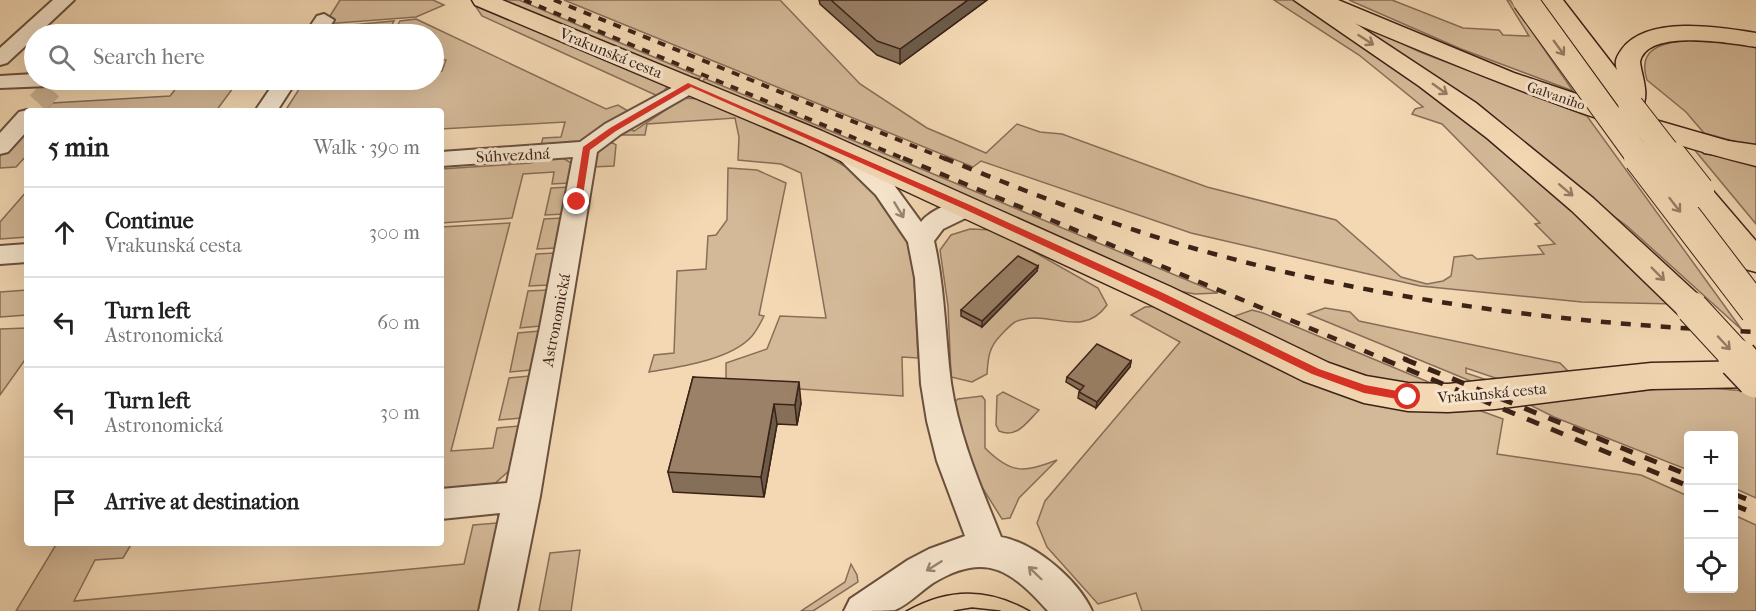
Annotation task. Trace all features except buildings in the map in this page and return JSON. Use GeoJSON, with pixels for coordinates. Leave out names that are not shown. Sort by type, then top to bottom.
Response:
{"type":"FeatureCollection","features":[{"type":"Feature","properties":{"kind":"main road","name":"Vrakunská cesta"},"geometry":{"type":"LineString","coordinates":[[483,0],[690,85],[967,207],[1159,295],[1316,372],[1377,392],[1408,397],[1466,397],[1651,376],[1756,376]]}},
{"type":"Feature","properties":{"kind":"main road"},"geometry":{"type":"LineString","coordinates":[[1305,0],[1468,110],[1599,220],[1692,308],[1756,376]]}},
{"type":"Feature","properties":{"kind":"main road","name":"Galvaniho"},"geometry":{"type":"LineString","coordinates":[[1319,0],[1505,78],[1714,147],[1756,158]]}},
{"type":"Feature","properties":{"kind":"main road","name":"Galvaniho"},"geometry":{"type":"LineString","coordinates":[[1332,0],[1362,18]]}},
{"type":"Feature","properties":{"kind":"main road"},"geometry":{"type":"LineString","coordinates":[[1525,0],[1649,170],[1756,309]]}},
{"type":"Feature","properties":{"kind":"main road"},"geometry":{"type":"LineString","coordinates":[[1552,0],[1631,106],[1756,262]]}},
{"type":"Feature","properties":{"kind":"main road"},"geometry":{"type":"LineString","coordinates":[[1631,106],[1632,78],[1627,61],[1635,47],[1663,36],[1712,34],[1754,40]]}},
{"type":"Feature","properties":{"kind":"main road"},"geometry":{"type":"LineString","coordinates":[[1714,147],[1756,153]]}},
{"type":"Feature","properties":{"kind":"street"},"geometry":{"type":"LineString","coordinates":[[38,24],[64,0]]}},
{"type":"Feature","properties":{"kind":"street"},"geometry":{"type":"LineString","coordinates":[[0,59],[24,37]]}},
{"type":"Feature","properties":{"kind":"street"},"geometry":{"type":"LineString","coordinates":[[0,82],[43,97]]}},
{"type":"Feature","properties":{"kind":"street"},"geometry":{"type":"LineString","coordinates":[[586,149],[613,129],[690,85]]}},
{"type":"Feature","properties":{"kind":"street"},"geometry":{"type":"LineString","coordinates":[[268,108],[280,90]]}},
{"type":"Feature","properties":{"kind":"street"},"geometry":{"type":"LineString","coordinates":[[0,147],[24,119]]}},
{"type":"Feature","properties":{"kind":"street","name":"Súhvezdná"},"geometry":{"type":"LineString","coordinates":[[444,159],[586,149]]}},
{"type":"Feature","properties":{"kind":"street","name":"Astronomická"},"geometry":{"type":"LineString","coordinates":[[498,611],[523,496],[586,149]]}},
{"type":"Feature","properties":{"kind":"street"},"geometry":{"type":"LineString","coordinates":[[846,153],[885,190],[921,241],[929,278],[936,384],[942,421],[954,462],[988,549]]}},
{"type":"Feature","properties":{"kind":"street"},"geometry":{"type":"LineString","coordinates":[[921,241],[934,223],[967,207]]}},
{"type":"Feature","properties":{"kind":"street"},"geometry":{"type":"LineString","coordinates":[[0,255],[24,253]]}},
{"type":"Feature","properties":{"kind":"street"},"geometry":{"type":"LineString","coordinates":[[444,504],[523,496]]}},
{"type":"Feature","properties":{"kind":"street"},"geometry":{"type":"LineString","coordinates":[[863,611],[950,556],[967,550],[988,549],[1013,557],[1029,567],[1073,611]]}},
{"type":"Feature","properties":{"kind":"shaded area"},"geometry":{"type":"Polygon","coordinates":[[[340,0],[433,0],[444,5],[416,17],[325,24],[340,0]]]}},
{"type":"Feature","properties":{"kind":"shaded area"},"geometry":{"type":"Polygon","coordinates":[[[495,0],[519,0],[701,77],[696,81],[495,0]]]}},
{"type":"Feature","properties":{"kind":"shaded area"},"geometry":{"type":"Polygon","coordinates":[[[564,0],[780,0],[860,84],[927,128],[986,153],[1017,124],[1040,132],[1062,134],[1207,187],[1336,220],[1401,277],[1427,284],[1443,281],[1451,276],[1454,257],[1472,255],[1477,259],[1544,254],[1538,246],[1555,244],[1535,224],[1540,223],[1442,124],[1412,114],[1415,109],[1423,107],[1359,55],[1274,0],[1296,0],[1429,87],[1580,214],[1675,304],[1582,302],[1420,286],[1191,233],[981,161],[973,167],[564,0]]]}},
{"type":"Feature","properties":{"kind":"shaded area"},"geometry":{"type":"Polygon","coordinates":[[[1349,0],[1392,0],[1463,28],[1499,30],[1503,35],[1529,36],[1507,0],[1510,0],[1573,91],[1461,49],[1349,0]]]}},
{"type":"Feature","properties":{"kind":"shaded area"},"geometry":{"type":"Polygon","coordinates":[[[482,5],[669,84],[660,97],[482,16],[476,7],[482,5]]]}},
{"type":"Feature","properties":{"kind":"shaded area"},"geometry":{"type":"Polygon","coordinates":[[[1339,14],[1420,52],[1587,116],[1742,330],[1627,226],[1339,14]]]}},
{"type":"Feature","properties":{"kind":"shaded area"},"geometry":{"type":"Polygon","coordinates":[[[416,19],[427,24],[398,24],[400,21],[416,19]]]}},
{"type":"Feature","properties":{"kind":"shaded area"},"geometry":{"type":"Polygon","coordinates":[[[394,21],[392,24],[362,24],[394,21]]]}},
{"type":"Feature","properties":{"kind":"shaded area"},"geometry":{"type":"Polygon","coordinates":[[[444,32],[606,109],[618,105],[628,111],[628,115],[586,141],[540,148],[543,138],[561,137],[565,122],[444,129],[444,108],[287,108],[299,90],[444,90],[446,60],[444,60],[444,32]]]}},
{"type":"Feature","properties":{"kind":"shaded area"},"geometry":{"type":"Polygon","coordinates":[[[1691,40],[1756,44],[1756,147],[1704,133],[1686,112],[1647,80],[1645,69],[1649,53],[1663,45],[1691,40]]]}},
{"type":"Feature","properties":{"kind":"shaded area"},"geometry":{"type":"Polygon","coordinates":[[[704,79],[1218,293],[1195,294],[1173,290],[703,83],[704,79]]]}},
{"type":"Feature","properties":{"kind":"shaded area"},"geometry":{"type":"Polygon","coordinates":[[[175,90],[232,90],[218,108],[48,108],[52,103],[170,96],[175,90]]]}},
{"type":"Feature","properties":{"kind":"shaded area"},"geometry":{"type":"Polygon","coordinates":[[[677,98],[707,99],[805,143],[853,171],[896,212],[913,259],[918,358],[902,357],[903,396],[726,384],[726,363],[767,349],[780,316],[826,318],[801,173],[781,164],[738,160],[739,137],[735,118],[647,124],[645,135],[614,135],[627,127],[634,131],[673,105],[677,98]]]}},
{"type":"Feature","properties":{"kind":"shaded area"},"geometry":{"type":"Polygon","coordinates":[[[24,133],[24,158],[16,167],[0,168],[0,154],[13,140],[24,133]]]}},
{"type":"Feature","properties":{"kind":"shaded area"},"geometry":{"type":"Polygon","coordinates":[[[602,144],[616,145],[614,166],[592,167],[594,151],[602,144]]]}},
{"type":"Feature","properties":{"kind":"shaded area"},"geometry":{"type":"Polygon","coordinates":[[[1693,148],[1756,165],[1756,224],[1693,148]]]}},
{"type":"Feature","properties":{"kind":"shaded area"},"geometry":{"type":"Polygon","coordinates":[[[545,156],[561,157],[573,164],[570,183],[552,184],[554,172],[523,174],[512,218],[444,223],[444,169],[531,163],[545,156]]]}},
{"type":"Feature","properties":{"kind":"shaded area"},"geometry":{"type":"Polygon","coordinates":[[[728,168],[757,170],[786,183],[759,315],[764,316],[752,336],[731,351],[704,361],[649,372],[654,355],[674,353],[677,271],[706,269],[708,236],[716,235],[727,220],[728,168]]]}},
{"type":"Feature","properties":{"kind":"shaded area"},"geometry":{"type":"Polygon","coordinates":[[[570,187],[564,214],[545,215],[551,188],[570,187]]]}},
{"type":"Feature","properties":{"kind":"shaded area"},"geometry":{"type":"Polygon","coordinates":[[[24,194],[24,237],[0,239],[0,222],[24,194]]]}},
{"type":"Feature","properties":{"kind":"shaded area"},"geometry":{"type":"Polygon","coordinates":[[[563,218],[556,248],[537,249],[544,219],[563,218]]]}},
{"type":"Feature","properties":{"kind":"shaded area"},"geometry":{"type":"Polygon","coordinates":[[[510,223],[451,451],[493,448],[497,428],[519,426],[511,469],[493,485],[444,497],[444,227],[510,223]]]}},
{"type":"Feature","properties":{"kind":"shaded area"},"geometry":{"type":"Polygon","coordinates":[[[970,229],[995,230],[1098,288],[1107,305],[1097,315],[1086,321],[1027,318],[1015,322],[994,344],[989,357],[987,374],[972,382],[951,377],[948,306],[940,250],[951,235],[970,229]]]}},
{"type":"Feature","properties":{"kind":"shaded area"},"geometry":{"type":"Polygon","coordinates":[[[555,253],[549,285],[529,286],[536,254],[555,253]]]}},
{"type":"Feature","properties":{"kind":"shaded area"},"geometry":{"type":"Polygon","coordinates":[[[24,290],[24,315],[0,317],[0,292],[24,290]]]}},
{"type":"Feature","properties":{"kind":"shaded area"},"geometry":{"type":"Polygon","coordinates":[[[548,290],[540,326],[520,328],[528,291],[548,290]]]}},
{"type":"Feature","properties":{"kind":"shaded area"},"geometry":{"type":"Polygon","coordinates":[[[1161,306],[1316,379],[1473,408],[1503,419],[1497,454],[1641,475],[1684,494],[1684,593],[1738,593],[1738,517],[1756,525],[1756,611],[1142,611],[1136,593],[1098,604],[1047,547],[1037,523],[1045,501],[1180,342],[1131,315],[1145,307],[1161,306]]]}},
{"type":"Feature","properties":{"kind":"shaded area"},"geometry":{"type":"Polygon","coordinates":[[[1325,308],[1350,312],[1359,321],[1560,363],[1568,371],[1567,375],[1513,384],[1466,368],[1466,373],[1502,385],[1473,382],[1308,314],[1325,308]]]}},
{"type":"Feature","properties":{"kind":"shaded area"},"geometry":{"type":"Polygon","coordinates":[[[1252,310],[1438,386],[1384,380],[1357,373],[1306,353],[1232,317],[1252,310]]]}},
{"type":"Feature","properties":{"kind":"shaded area"},"geometry":{"type":"Polygon","coordinates":[[[24,328],[24,361],[0,395],[0,329],[24,328]]]}},
{"type":"Feature","properties":{"kind":"shaded area"},"geometry":{"type":"Polygon","coordinates":[[[539,331],[531,370],[510,372],[518,333],[539,331]]]}},
{"type":"Feature","properties":{"kind":"shaded area"},"geometry":{"type":"Polygon","coordinates":[[[529,376],[521,418],[499,420],[509,378],[529,376]]]}},
{"type":"Feature","properties":{"kind":"shaded area"},"geometry":{"type":"Polygon","coordinates":[[[1688,386],[1756,392],[1756,498],[1738,490],[1738,431],[1684,431],[1684,468],[1554,417],[1526,403],[1688,386]]]}},
{"type":"Feature","properties":{"kind":"shaded area"},"geometry":{"type":"Polygon","coordinates":[[[1003,392],[1039,410],[1026,424],[1011,433],[999,431],[996,425],[997,396],[1003,392]]]}},
{"type":"Feature","properties":{"kind":"shaded area"},"geometry":{"type":"Polygon","coordinates":[[[982,396],[985,400],[985,448],[994,457],[1018,469],[1035,467],[1057,460],[1019,498],[1010,518],[1002,519],[965,460],[953,403],[958,399],[982,396]]]}},
{"type":"Feature","properties":{"kind":"shaded area"},"geometry":{"type":"Polygon","coordinates":[[[497,523],[498,538],[482,611],[16,611],[55,546],[130,546],[123,558],[95,560],[74,601],[464,564],[473,525],[497,523]]]}},
{"type":"Feature","properties":{"kind":"shaded area"},"geometry":{"type":"Polygon","coordinates":[[[580,550],[571,611],[539,611],[550,553],[580,550]]]}},
{"type":"Feature","properties":{"kind":"shaded area"},"geometry":{"type":"Polygon","coordinates":[[[851,564],[858,582],[813,611],[801,611],[845,582],[851,564]]]}},
{"type":"Feature","properties":{"kind":"tunnel"},"geometry":{"type":"LineString","coordinates":[[38,103],[50,90]]}},
{"type":"Feature","properties":{"kind":"tram line"},"geometry":{"type":"LineString","coordinates":[[906,611],[937,598],[968,593],[999,598],[1030,611]]}},
{"type":"Feature","properties":{"kind":"tram line"},"geometry":{"type":"LineString","coordinates":[[954,611],[972,608],[1000,611]]}},
{"type":"Feature","properties":{"kind":"railway"},"geometry":{"type":"LineString","coordinates":[[524,0],[907,160]]}},
{"type":"Feature","properties":{"kind":"railway"},"geometry":{"type":"LineString","coordinates":[[554,0],[948,160]]}},
{"type":"Feature","properties":{"kind":"railway"},"geometry":{"type":"LineString","coordinates":[[903,158],[1386,360]]}},
{"type":"Feature","properties":{"kind":"railway"},"geometry":{"type":"LineString","coordinates":[[944,158],[1114,223],[1183,245],[1284,272],[1418,298],[1552,317],[1756,332]]}},
{"type":"Feature","properties":{"kind":"railway"},"geometry":{"type":"LineString","coordinates":[[1403,358],[1408,360]]}},
{"type":"Feature","properties":{"kind":"railway"},"geometry":{"type":"LineString","coordinates":[[1383,359],[1686,485]]}},
{"type":"Feature","properties":{"kind":"railway"},"geometry":{"type":"LineString","coordinates":[[1404,359],[1684,473]]}},
{"type":"Feature","properties":{"kind":"railway"},"geometry":{"type":"LineString","coordinates":[[1738,496],[1756,503]]}},
{"type":"Feature","properties":{"kind":"railway"},"geometry":{"type":"LineString","coordinates":[[1738,507],[1756,514]]}},
{"type":"Feature","properties":{"kind":"route"},"geometry":{"type":"LineString","coordinates":[[577,202],[586,149],[613,129],[690,85],[812,137],[1159,295],[1316,372],[1364,389],[1408,397]]}}]}
